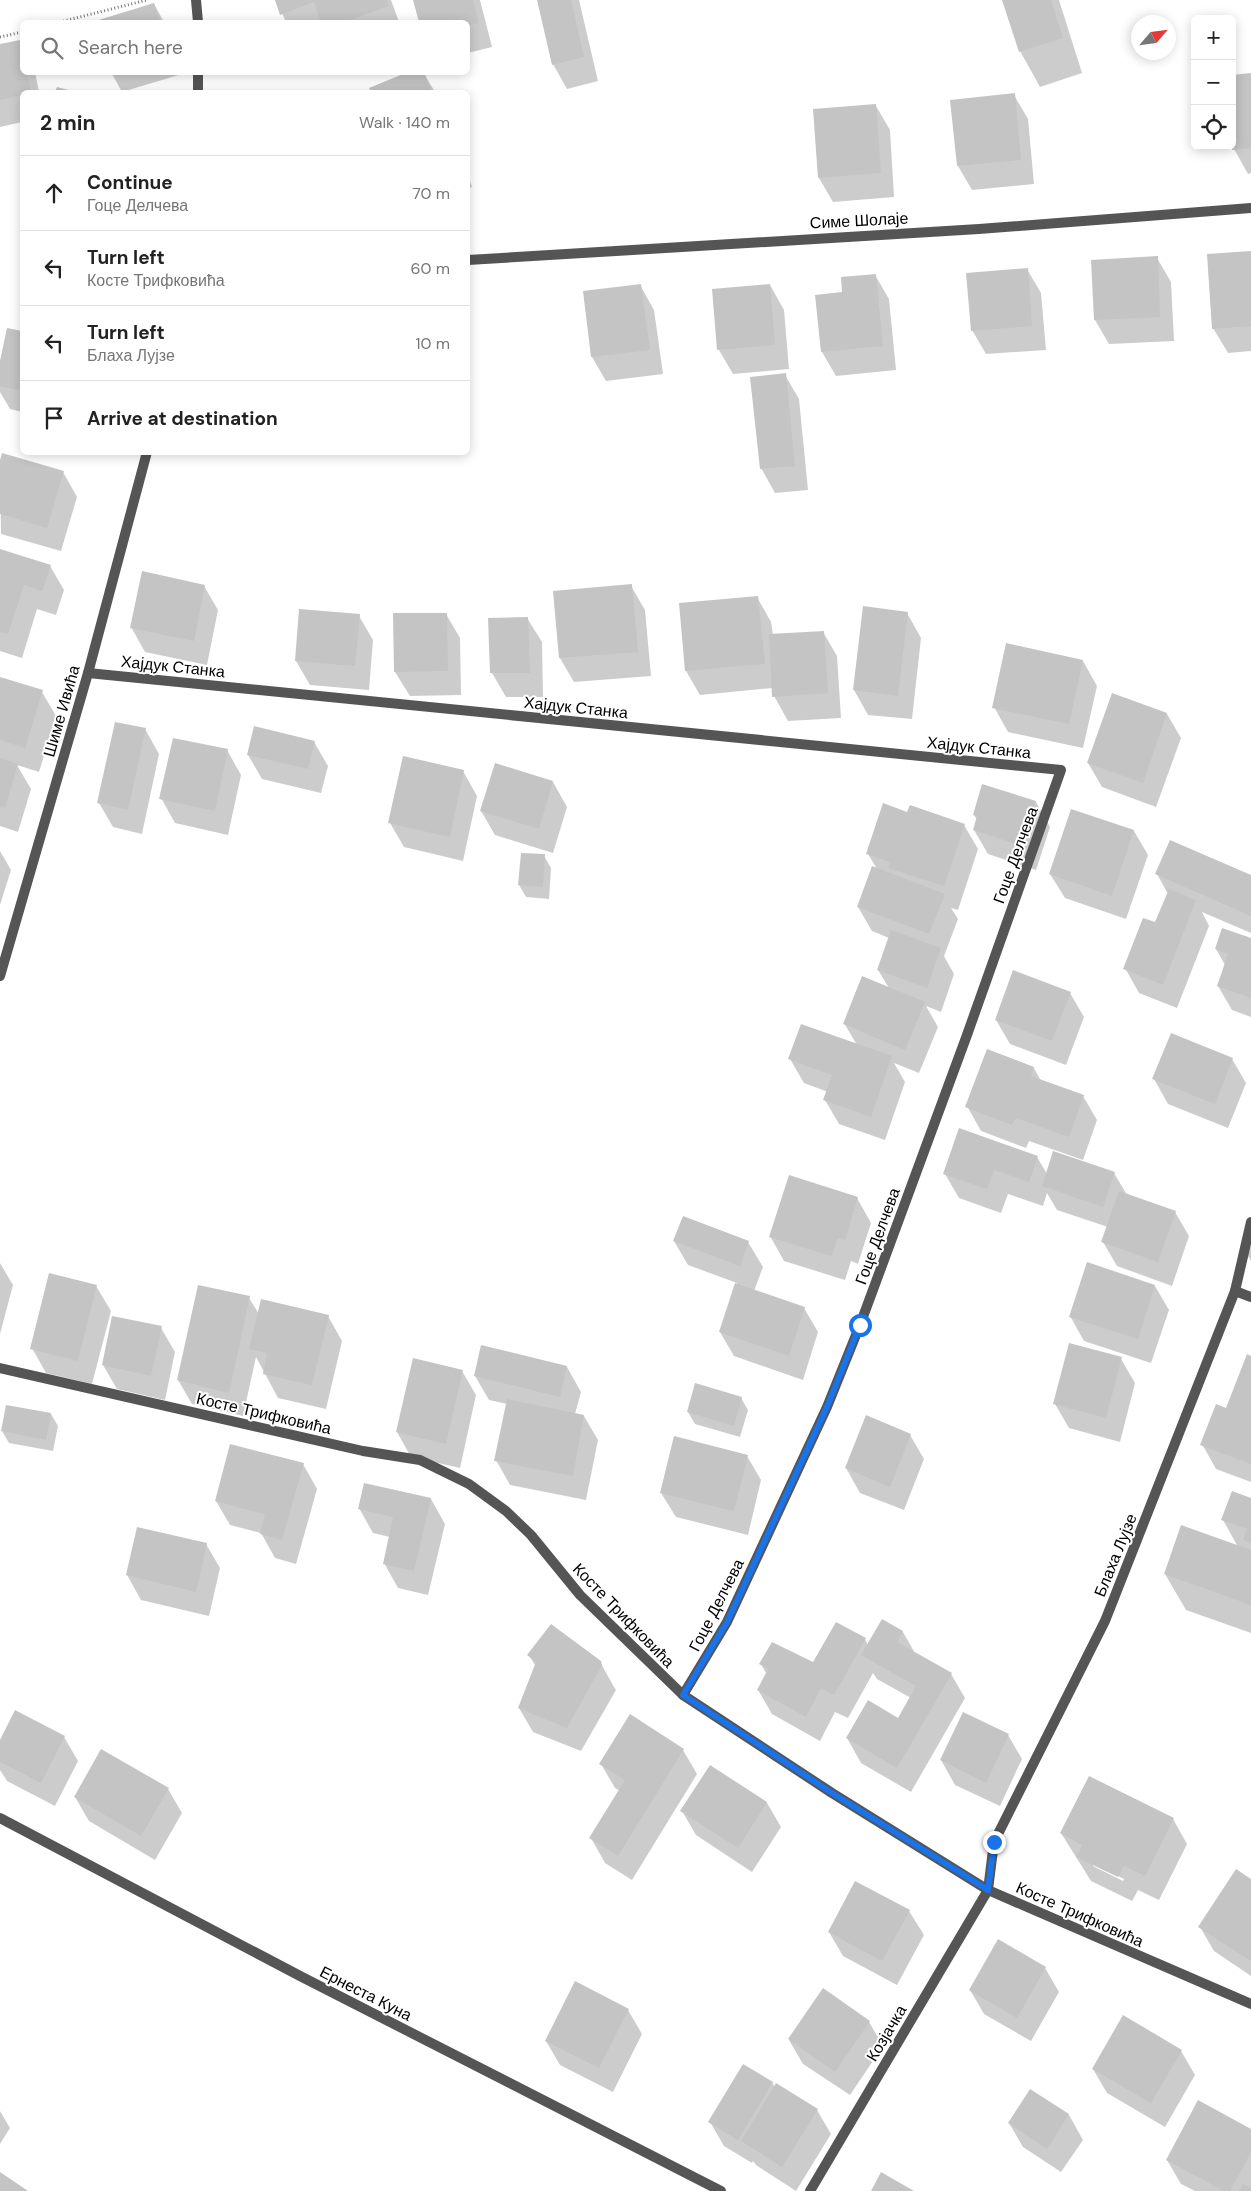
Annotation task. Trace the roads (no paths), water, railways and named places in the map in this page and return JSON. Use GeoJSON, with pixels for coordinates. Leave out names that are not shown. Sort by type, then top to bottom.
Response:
{"type":"FeatureCollection","features":[{"type":"Feature","properties":{"kind":"street"},"geometry":{"type":"LineString","coordinates":[[196,0],[198,20]]}},
{"type":"Feature","properties":{"kind":"street"},"geometry":{"type":"LineString","coordinates":[[198,75],[198,90]]}},
{"type":"Feature","properties":{"kind":"street","name":"Симе Шолаје"},"geometry":{"type":"LineString","coordinates":[[470,260],[979,229],[1251,208]]}},
{"type":"Feature","properties":{"kind":"street","name":"Шиме Ивића"},"geometry":{"type":"LineString","coordinates":[[0,976],[88,673],[146,455]]}},
{"type":"Feature","properties":{"kind":"street","name":"Хајдук Станка"},"geometry":{"type":"LineString","coordinates":[[88,673],[1061,770]]}},
{"type":"Feature","properties":{"kind":"street","name":"Гоце Делчева"},"geometry":{"type":"LineString","coordinates":[[683,1695],[727,1622],[834,1388],[860,1325],[1061,770]]}},
{"type":"Feature","properties":{"kind":"street","name":"Блаха Лујзе"},"geometry":{"type":"LineString","coordinates":[[988,1890],[994,1842],[1105,1621],[1235,1292],[1251,1222]]}},
{"type":"Feature","properties":{"kind":"street"},"geometry":{"type":"LineString","coordinates":[[1235,1292],[1251,1297]]}},
{"type":"Feature","properties":{"kind":"street","name":"Косте Трифковића"},"geometry":{"type":"LineString","coordinates":[[0,1368],[363,1451],[420,1460],[469,1484],[506,1511],[531,1534],[580,1595],[683,1695],[832,1793],[988,1890],[1251,2004]]}},
{"type":"Feature","properties":{"kind":"street","name":"Ернеста Куна"},"geometry":{"type":"LineString","coordinates":[[0,1818],[302,1977],[721,2191]]}},
{"type":"Feature","properties":{"kind":"street","name":"Козјачка"},"geometry":{"type":"LineString","coordinates":[[810,2191],[988,1890]]}}]}
